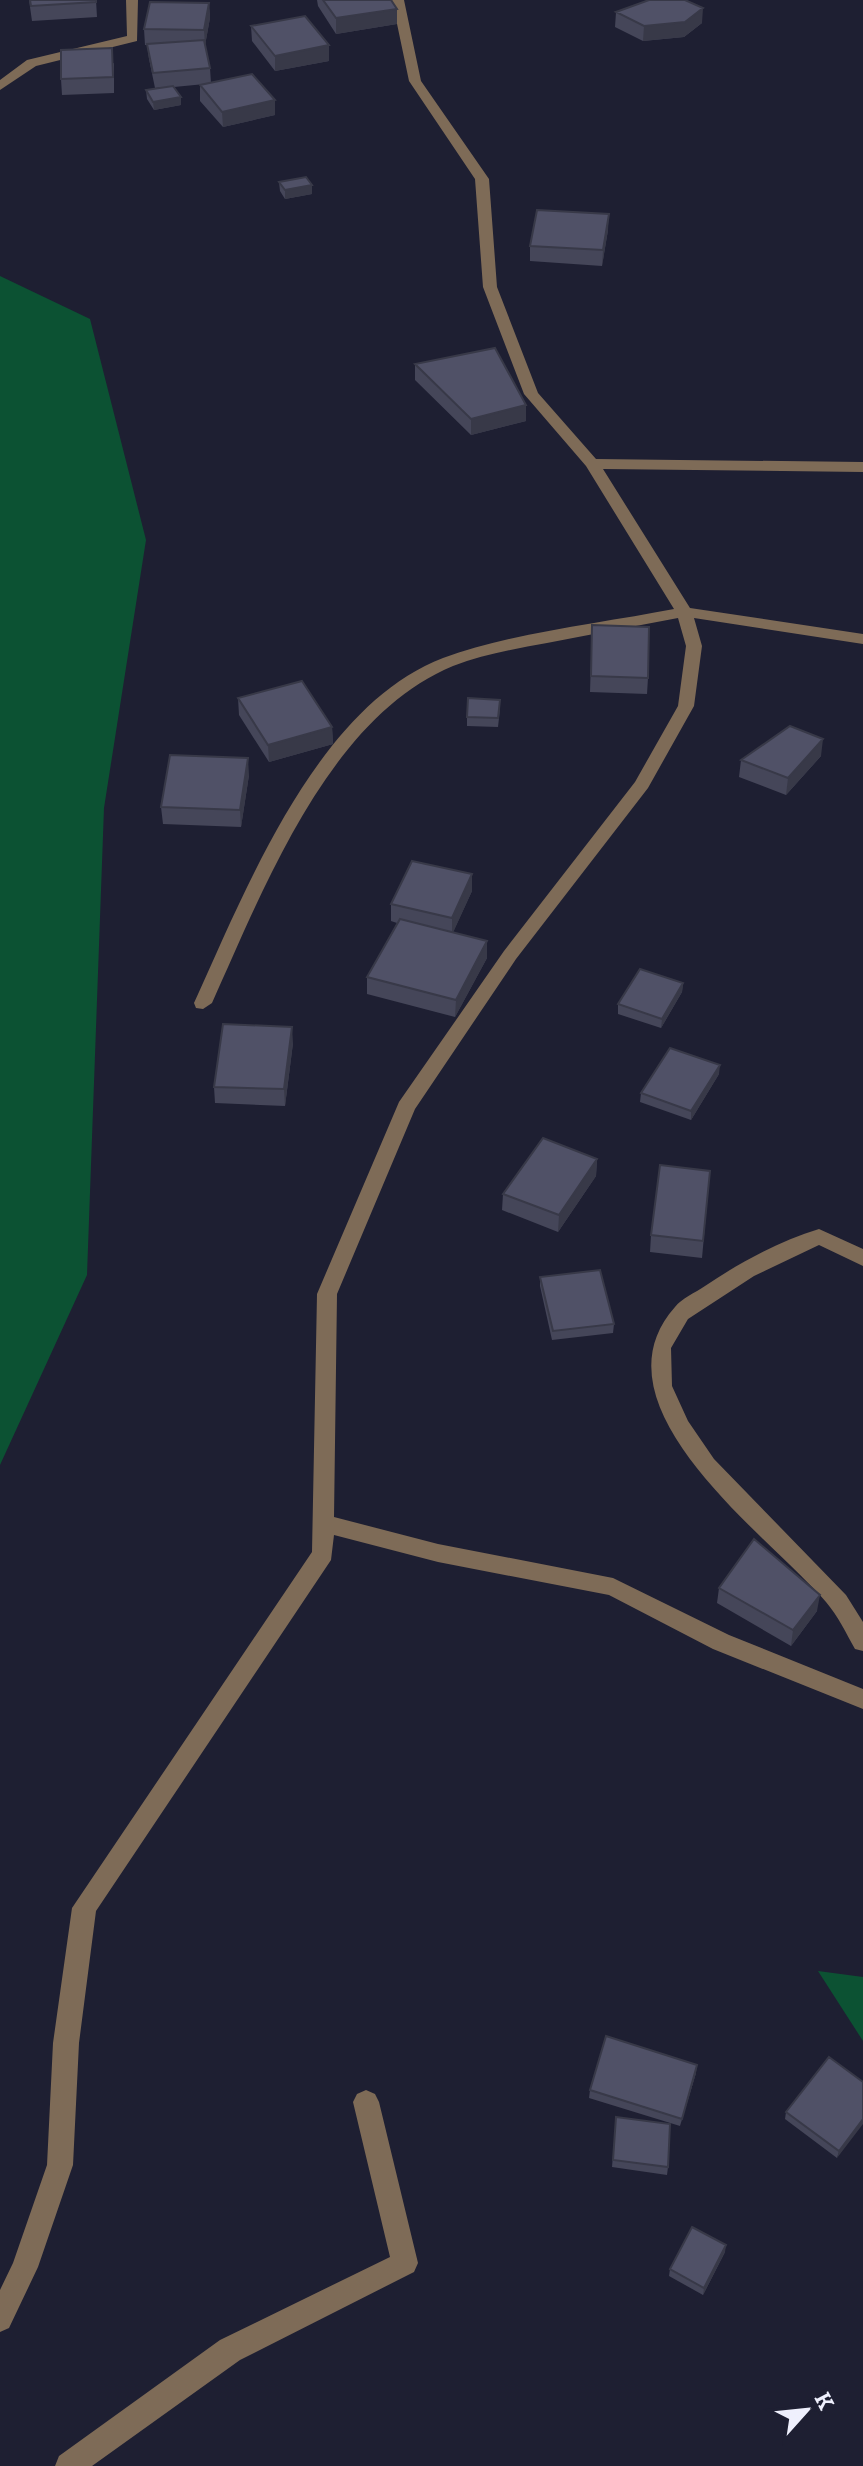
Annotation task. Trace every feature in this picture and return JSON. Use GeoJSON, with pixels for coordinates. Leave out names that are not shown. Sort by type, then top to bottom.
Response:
{"type":"FeatureCollection","features":[{"type":"Feature","properties":{"kind":"street"},"geometry":{"type":"LineString","coordinates":[[0,86],[32,63],[133,38],[132,0]]}},
{"type":"Feature","properties":{"kind":"street"},"geometry":{"type":"LineString","coordinates":[[0,2319],[25,2267],[60,2165],[66,2043],[84,1908],[323,1554],[327,1294],[406,1107],[510,955],[642,784],[686,706],[694,646],[684,612],[592,464],[531,394],[490,287],[482,179],[415,81],[398,0]]}},
{"type":"Feature","properties":{"kind":"street"},"geometry":{"type":"LineString","coordinates":[[592,464],[863,467]]}},
{"type":"Feature","properties":{"kind":"street"},"geometry":{"type":"LineString","coordinates":[[203,1003],[258,881],[329,759],[378,706],[412,679],[448,662],[486,650],[684,612],[863,639]]}},
{"type":"Feature","properties":{"kind":"street"},"geometry":{"type":"LineString","coordinates":[[863,1258],[819,1236],[742,1270],[681,1314],[661,1344],[659,1383],[683,1434],[716,1478],[776,1534],[835,1597],[863,1642]]}},
{"type":"Feature","properties":{"kind":"street"},"geometry":{"type":"LineString","coordinates":[[323,1523],[438,1553],[613,1587],[721,1642],[863,1699]]}},
{"type":"Feature","properties":{"kind":"street"},"geometry":{"type":"LineString","coordinates":[[69,2466],[230,2350],[405,2263],[366,2102]]}},
{"type":"Feature","properties":{"kind":"green space"},"geometry":{"type":"Polygon","coordinates":[[[0,276],[90,319],[146,540],[104,808],[87,1275],[0,1465],[0,276]]]}},
{"type":"Feature","properties":{"kind":"green space"},"geometry":{"type":"Polygon","coordinates":[[[818,1971],[863,1977],[863,2041],[818,1971]]]}},
{"type":"Feature","properties":{"kind":"building"},"geometry":{"type":"Polygon","coordinates":[[[30,0],[96,0],[96,2],[31,6],[30,0]]]}},
{"type":"Feature","properties":{"kind":"building"},"geometry":{"type":"Polygon","coordinates":[[[323,0],[391,0],[397,9],[336,18],[323,0]]]}},
{"type":"Feature","properties":{"kind":"building"},"geometry":{"type":"Polygon","coordinates":[[[649,0],[685,0],[703,8],[685,22],[644,26],[616,12],[649,0]]]}},
{"type":"Feature","properties":{"kind":"building"},"geometry":{"type":"Polygon","coordinates":[[[150,2],[209,3],[204,30],[144,29],[150,2]]]}},
{"type":"Feature","properties":{"kind":"building"},"geometry":{"type":"Polygon","coordinates":[[[305,16],[329,45],[275,56],[251,26],[305,16]]]}},
{"type":"Feature","properties":{"kind":"building"},"geometry":{"type":"Polygon","coordinates":[[[204,40],[210,68],[153,73],[147,44],[204,40]]]}},
{"type":"Feature","properties":{"kind":"building"},"geometry":{"type":"Polygon","coordinates":[[[112,48],[113,77],[61,79],[61,50],[112,48]]]}},
{"type":"Feature","properties":{"kind":"building"},"geometry":{"type":"Polygon","coordinates":[[[252,74],[275,100],[222,112],[200,85],[252,74]]]}},
{"type":"Feature","properties":{"kind":"building"},"geometry":{"type":"Polygon","coordinates":[[[173,86],[181,97],[153,102],[146,90],[173,86]]]}},
{"type":"Feature","properties":{"kind":"building"},"geometry":{"type":"Polygon","coordinates":[[[306,177],[312,185],[285,190],[279,182],[306,177]]]}},
{"type":"Feature","properties":{"kind":"building"},"geometry":{"type":"Polygon","coordinates":[[[537,210],[609,214],[603,250],[530,246],[537,210]]]}},
{"type":"Feature","properties":{"kind":"building"},"geometry":{"type":"Polygon","coordinates":[[[495,348],[526,405],[471,419],[415,364],[495,348]]]}},
{"type":"Feature","properties":{"kind":"building"},"geometry":{"type":"Polygon","coordinates":[[[592,625],[649,627],[648,678],[591,676],[592,625]]]}},
{"type":"Feature","properties":{"kind":"building"},"geometry":{"type":"Polygon","coordinates":[[[302,681],[332,727],[268,745],[238,698],[302,681]]]}},
{"type":"Feature","properties":{"kind":"building"},"geometry":{"type":"Polygon","coordinates":[[[468,698],[500,700],[498,718],[467,717],[468,698]]]}},
{"type":"Feature","properties":{"kind":"building"},"geometry":{"type":"Polygon","coordinates":[[[790,726],[823,739],[788,778],[741,760],[790,726]]]}},
{"type":"Feature","properties":{"kind":"building"},"geometry":{"type":"Polygon","coordinates":[[[170,755],[248,758],[240,810],[161,807],[170,755]]]}},
{"type":"Feature","properties":{"kind":"building"},"geometry":{"type":"Polygon","coordinates":[[[412,861],[472,874],[452,918],[391,904],[412,861]]]}},
{"type":"Feature","properties":{"kind":"building"},"geometry":{"type":"Polygon","coordinates":[[[400,919],[487,941],[456,1000],[367,977],[400,919]]]}},
{"type":"Feature","properties":{"kind":"building"},"geometry":{"type":"Polygon","coordinates":[[[640,969],[683,983],[662,1019],[618,1004],[640,969]]]}},
{"type":"Feature","properties":{"kind":"building"},"geometry":{"type":"Polygon","coordinates":[[[223,1024],[292,1027],[284,1089],[214,1087],[223,1024]]]}},
{"type":"Feature","properties":{"kind":"building"},"geometry":{"type":"Polygon","coordinates":[[[670,1048],[720,1065],[691,1111],[641,1093],[670,1048]]]}},
{"type":"Feature","properties":{"kind":"building"},"geometry":{"type":"Polygon","coordinates":[[[543,1138],[597,1159],[559,1215],[503,1194],[543,1138]]]}},
{"type":"Feature","properties":{"kind":"building"},"geometry":{"type":"Polygon","coordinates":[[[660,1165],[710,1171],[703,1241],[651,1235],[660,1165]]]}},
{"type":"Feature","properties":{"kind":"building"},"geometry":{"type":"Polygon","coordinates":[[[600,1270],[614,1324],[553,1331],[540,1277],[600,1270]]]}},
{"type":"Feature","properties":{"kind":"building"},"geometry":{"type":"Polygon","coordinates":[[[754,1539],[820,1595],[793,1630],[719,1588],[754,1539]]]}},
{"type":"Feature","properties":{"kind":"building"},"geometry":{"type":"Polygon","coordinates":[[[606,2036],[697,2065],[682,2119],[590,2090],[606,2036]]]}},
{"type":"Feature","properties":{"kind":"building"},"geometry":{"type":"Polygon","coordinates":[[[829,2057],[863,2082],[863,2119],[839,2151],[786,2112],[829,2057]]]}},
{"type":"Feature","properties":{"kind":"building"},"geometry":{"type":"Polygon","coordinates":[[[616,2117],[670,2124],[668,2167],[613,2160],[616,2117]]]}},
{"type":"Feature","properties":{"kind":"building"},"geometry":{"type":"Polygon","coordinates":[[[692,2227],[726,2245],[704,2288],[670,2269],[692,2227]]]}}]}
